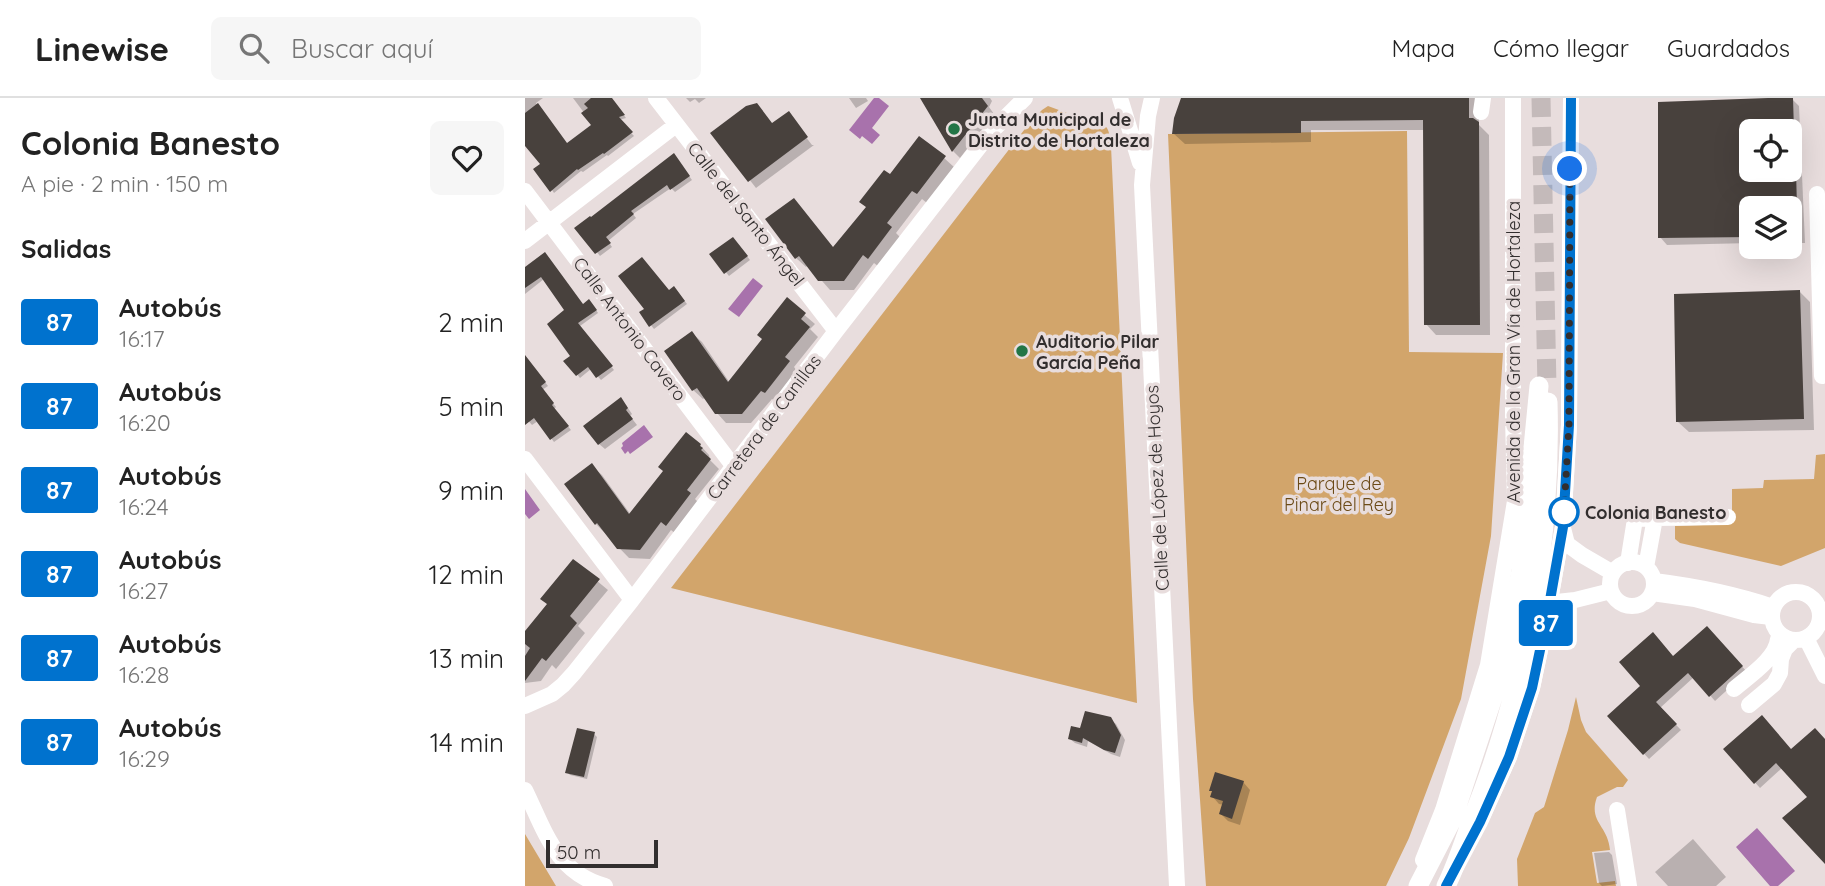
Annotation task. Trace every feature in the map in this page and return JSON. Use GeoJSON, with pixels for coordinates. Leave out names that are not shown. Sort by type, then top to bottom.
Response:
{"type":"FeatureCollection","features":[{"type":"Feature","properties":{"kind":"main road","name":"Avenida de la Gran Vía de Hortaleza"},"geometry":{"type":"LineString","coordinates":[[1415,886],[1453,818],[1500,676],[1521,571],[1543,387],[1549,448],[1542,550],[1531,622],[1510,713],[1481,798],[1447,884]]}},
{"type":"Feature","properties":{"kind":"street","name":"Calle del Santo Ángel"},"geometry":{"type":"LineString","coordinates":[[656,98],[836,331]]}},
{"type":"Feature","properties":{"kind":"street","name":"Carretera de Canillas"},"geometry":{"type":"LineString","coordinates":[[990,133],[1010,98]]}},
{"type":"Feature","properties":{"kind":"street","name":"Carretera de Canillas"},"geometry":{"type":"LineString","coordinates":[[525,706],[552,694],[563,685],[632,600],[990,133],[1025,98]]}},
{"type":"Feature","properties":{"kind":"street","name":"Calle de López de Hoyos"},"geometry":{"type":"LineString","coordinates":[[1120,98],[1142,170]]}},
{"type":"Feature","properties":{"kind":"street","name":"Calle de López de Hoyos"},"geometry":{"type":"LineString","coordinates":[[1151,98],[1142,170],[1177,886]]}},
{"type":"Feature","properties":{"kind":"street","name":"Avenida de la Gran Vía de Hortaleza"},"geometry":{"type":"LineString","coordinates":[[1415,886],[1443,810],[1488,665],[1515,501],[1513,98]]}},
{"type":"Feature","properties":{"kind":"street","name":"Avenida de la Gran Vía de Hortaleza"},"geometry":{"type":"LineString","coordinates":[[1447,884],[1480,822],[1509,757],[1532,688],[1563,527],[1569,425],[1571,98]]}},
{"type":"Feature","properties":{"kind":"street"},"geometry":{"type":"LineString","coordinates":[[525,241],[676,125]]}},
{"type":"Feature","properties":{"kind":"street","name":"Calle Antonio Cavero"},"geometry":{"type":"LineString","coordinates":[[525,191],[734,467]]}},
{"type":"Feature","properties":{"kind":"street"},"geometry":{"type":"LineString","coordinates":[[1817,194],[1822,264],[1822,376]]}},
{"type":"Feature","properties":{"kind":"street"},"geometry":{"type":"LineString","coordinates":[[525,459],[632,600]]}},
{"type":"Feature","properties":{"kind":"street"},"geometry":{"type":"LineString","coordinates":[[1628,562],[1636,519],[1728,517]]}},
{"type":"Feature","properties":{"kind":"street"},"geometry":{"type":"LineString","coordinates":[[1655,518],[1651,580],[1648,599],[1635,606],[1621,603],[1611,592],[1611,579],[1617,568],[1628,562],[1637,563],[1651,580],[1695,599],[1754,615],[1772,612]]}},
{"type":"Feature","properties":{"kind":"street"},"geometry":{"type":"LineString","coordinates":[[1563,527],[1567,544],[1613,573]]}},
{"type":"Feature","properties":{"kind":"street"},"geometry":{"type":"LineString","coordinates":[[1547,617],[1557,602],[1611,592]]}},
{"type":"Feature","properties":{"kind":"street"},"geometry":{"type":"LineString","coordinates":[[1734,689],[1773,655],[1777,646],[1792,637],[1813,634],[1818,627],[1823,617],[1817,604],[1798,592],[1783,596],[1772,612],[1772,624],[1792,637],[1825,676]]}},
{"type":"Feature","properties":{"kind":"street"},"geometry":{"type":"LineString","coordinates":[[1749,705],[1774,684],[1780,673],[1781,659],[1792,637]]}},
{"type":"Feature","properties":{"kind":"street"},"geometry":{"type":"LineString","coordinates":[[525,790],[556,855],[577,875],[605,886]]}},
{"type":"Feature","properties":{"kind":"street","name":"Calle de López de Hoyos"},"geometry":{"type":"LineString","coordinates":[[1172,807],[1183,886]]}},
{"type":"Feature","properties":{"kind":"street"},"geometry":{"type":"LineString","coordinates":[[1617,810],[1629,886]]}},
{"type":"Feature","properties":{"kind":"green space"},"geometry":{"type":"Polygon","coordinates":[[[1048,106],[1100,123],[1106,127],[1110,137],[1137,703],[671,588],[1031,121],[1048,106]]]}},
{"type":"Feature","properties":{"kind":"green space","name":"Parque de Pinar del Rey"},"geometry":{"type":"Polygon","coordinates":[[[1407,131],[1409,352],[1503,353],[1491,536],[1461,699],[1409,838],[1386,886],[1206,886],[1193,699],[1168,134],[1407,131]]]}},
{"type":"Feature","properties":{"kind":"green space"},"geometry":{"type":"Polygon","coordinates":[[[1825,454],[1825,548],[1781,566],[1680,543],[1675,539],[1675,526],[1732,524],[1732,489],[1763,488],[1764,480],[1814,479],[1816,455],[1825,454]]]}},
{"type":"Feature","properties":{"kind":"green space"},"geometry":{"type":"Polygon","coordinates":[[[1576,697],[1586,732],[1628,780],[1623,787],[1617,787],[1597,797],[1595,805],[1597,818],[1610,850],[1592,852],[1597,883],[1615,881],[1616,886],[1518,886],[1517,859],[1535,813],[1544,807],[1576,697]]]}},
{"type":"Feature","properties":{"kind":"green space"},"geometry":{"type":"Polygon","coordinates":[[[525,834],[556,886],[525,886],[525,834]]]}},
{"type":"Feature","properties":{"kind":"shaded area"},"geometry":{"type":"Polygon","coordinates":[[[874,98],[879,98],[889,106],[872,128],[880,135],[872,144],[849,130],[874,98]]]}},
{"type":"Feature","properties":{"kind":"shaded area"},"geometry":{"type":"Polygon","coordinates":[[[753,278],[763,286],[739,317],[728,309],[753,278]]]}},
{"type":"Feature","properties":{"kind":"shaded area"},"geometry":{"type":"Polygon","coordinates":[[[644,425],[653,437],[630,454],[628,451],[625,454],[621,448],[622,443],[644,425]]]}},
{"type":"Feature","properties":{"kind":"shaded area"},"geometry":{"type":"Polygon","coordinates":[[[525,489],[540,510],[529,519],[525,514],[525,489]]]}},
{"type":"Feature","properties":{"kind":"shaded area"},"geometry":{"type":"Polygon","coordinates":[[[1757,828],[1795,871],[1778,886],[1770,886],[1736,847],[1757,828]]]}},
{"type":"Feature","properties":{"kind":"building"},"geometry":{"type":"Polygon","coordinates":[[[591,98],[612,98],[625,115],[619,117],[633,132],[604,154],[577,169],[550,192],[533,169],[540,164],[525,146],[525,113],[538,103],[567,143],[591,125],[581,113],[588,108],[584,104],[591,98]]]}},
{"type":"Feature","properties":{"kind":"building","name":"Junta Municipal de Distrito de Hortaleza"},"geometry":{"type":"Polygon","coordinates":[[[920,98],[982,98],[988,106],[952,152],[920,98]]]}},
{"type":"Feature","properties":{"kind":"building"},"geometry":{"type":"Polygon","coordinates":[[[1181,98],[1469,98],[1469,118],[1479,122],[1480,325],[1424,325],[1423,120],[1301,121],[1301,133],[1172,134],[1181,98]]]}},
{"type":"Feature","properties":{"kind":"building"},"geometry":{"type":"Polygon","coordinates":[[[1793,98],[1794,119],[1739,119],[1739,182],[1796,182],[1797,196],[1739,196],[1739,237],[1658,238],[1658,102],[1793,98]]]}},
{"type":"Feature","properties":{"kind":"building"},"geometry":{"type":"Polygon","coordinates":[[[757,103],[772,123],[789,111],[808,137],[748,182],[710,133],[746,106],[757,103]]]}},
{"type":"Feature","properties":{"kind":"building"},"geometry":{"type":"Polygon","coordinates":[[[919,136],[946,156],[917,194],[912,191],[887,223],[892,227],[868,259],[863,255],[844,281],[818,281],[799,256],[795,259],[765,219],[794,198],[833,247],[866,207],[859,202],[884,170],[890,174],[919,136]]]}},
{"type":"Feature","properties":{"kind":"building"},"geometry":{"type":"Polygon","coordinates":[[[674,153],[690,176],[670,190],[667,185],[631,211],[634,214],[606,237],[611,243],[595,254],[574,228],[674,153]]]}},
{"type":"Feature","properties":{"kind":"building"},"geometry":{"type":"Polygon","coordinates":[[[733,237],[748,256],[724,274],[709,254],[733,237]]]}},
{"type":"Feature","properties":{"kind":"building"},"geometry":{"type":"Polygon","coordinates":[[[545,252],[583,304],[589,299],[597,310],[578,323],[613,366],[596,378],[588,367],[576,376],[563,361],[570,356],[547,324],[564,310],[541,277],[525,288],[525,267],[545,252]]]}},
{"type":"Feature","properties":{"kind":"building"},"geometry":{"type":"Polygon","coordinates":[[[642,257],[669,290],[674,286],[685,301],[649,327],[639,312],[644,309],[618,276],[642,257]]]}},
{"type":"Feature","properties":{"kind":"building"},"geometry":{"type":"Polygon","coordinates":[[[1800,290],[1804,419],[1676,422],[1674,294],[1800,290]]]}},
{"type":"Feature","properties":{"kind":"building"},"geometry":{"type":"Polygon","coordinates":[[[787,297],[806,313],[801,319],[810,327],[785,357],[790,361],[765,393],[761,391],[742,414],[715,414],[697,388],[692,391],[664,351],[692,331],[728,382],[762,339],[757,335],[787,297]]]}},
{"type":"Feature","properties":{"kind":"building"},"geometry":{"type":"Polygon","coordinates":[[[525,355],[546,382],[541,386],[569,426],[550,440],[534,418],[525,425],[525,355]]]}},
{"type":"Feature","properties":{"kind":"building"},"geometry":{"type":"Polygon","coordinates":[[[621,397],[633,419],[598,445],[583,426],[621,397]]]}},
{"type":"Feature","properties":{"kind":"building"},"geometry":{"type":"Polygon","coordinates":[[[686,432],[701,444],[701,450],[711,459],[687,490],[691,493],[666,526],[661,522],[640,550],[617,549],[564,484],[592,463],[629,514],[663,471],[658,467],[686,432]]]}},
{"type":"Feature","properties":{"kind":"building"},"geometry":{"type":"Polygon","coordinates":[[[573,559],[600,579],[570,616],[577,623],[546,661],[542,658],[525,681],[525,656],[530,648],[525,644],[525,631],[547,604],[540,599],[573,559]]]}},
{"type":"Feature","properties":{"kind":"building"},"geometry":{"type":"Polygon","coordinates":[[[1707,626],[1743,666],[1709,697],[1688,673],[1656,702],[1677,724],[1643,755],[1607,716],[1640,686],[1619,662],[1653,632],[1673,656],[1707,626]]]}},
{"type":"Feature","properties":{"kind":"building"},"geometry":{"type":"Polygon","coordinates":[[[1085,711],[1111,717],[1121,735],[1115,753],[1083,738],[1082,743],[1068,739],[1071,726],[1080,728],[1085,711]]]}},
{"type":"Feature","properties":{"kind":"building"},"geometry":{"type":"Polygon","coordinates":[[[1762,715],[1791,749],[1815,728],[1825,739],[1825,864],[1782,818],[1807,797],[1776,763],[1754,784],[1723,749],[1762,715]]]}},
{"type":"Feature","properties":{"kind":"building"},"geometry":{"type":"Polygon","coordinates":[[[577,728],[595,732],[584,777],[565,773],[577,728]]]}},
{"type":"Feature","properties":{"kind":"building"},"geometry":{"type":"Polygon","coordinates":[[[1215,772],[1244,781],[1232,819],[1219,814],[1223,801],[1210,797],[1212,791],[1209,791],[1215,772]]]}},
{"type":"Feature","properties":{"kind":"tunnel"},"geometry":{"type":"LineString","coordinates":[[1541,98],[1547,387]]}},
{"type":"Feature","properties":{"kind":"bus line","name":"87"},"geometry":{"type":"LineString","coordinates":[[1446,886],[1480,822],[1509,757],[1532,688],[1563,527],[1569,425],[1571,98]]}},
{"type":"Feature","properties":{"kind":"place","name":"Junta Municipal de Distrito de Hortaleza"},"geometry":{"type":"Point","coordinates":[954,129]}},
{"type":"Feature","properties":{"kind":"place","name":"Auditorio Pilar García Peña"},"geometry":{"type":"Point","coordinates":[1022,351]}},
{"type":"Feature","properties":{"kind":"place","name":"Colonia Banesto"},"geometry":{"type":"Point","coordinates":[1564,512]}},
{"type":"Feature","properties":{"kind":"route"},"geometry":{"type":"LineString","coordinates":[[1564,512],[1569,425],[1570,169]]}}]}
